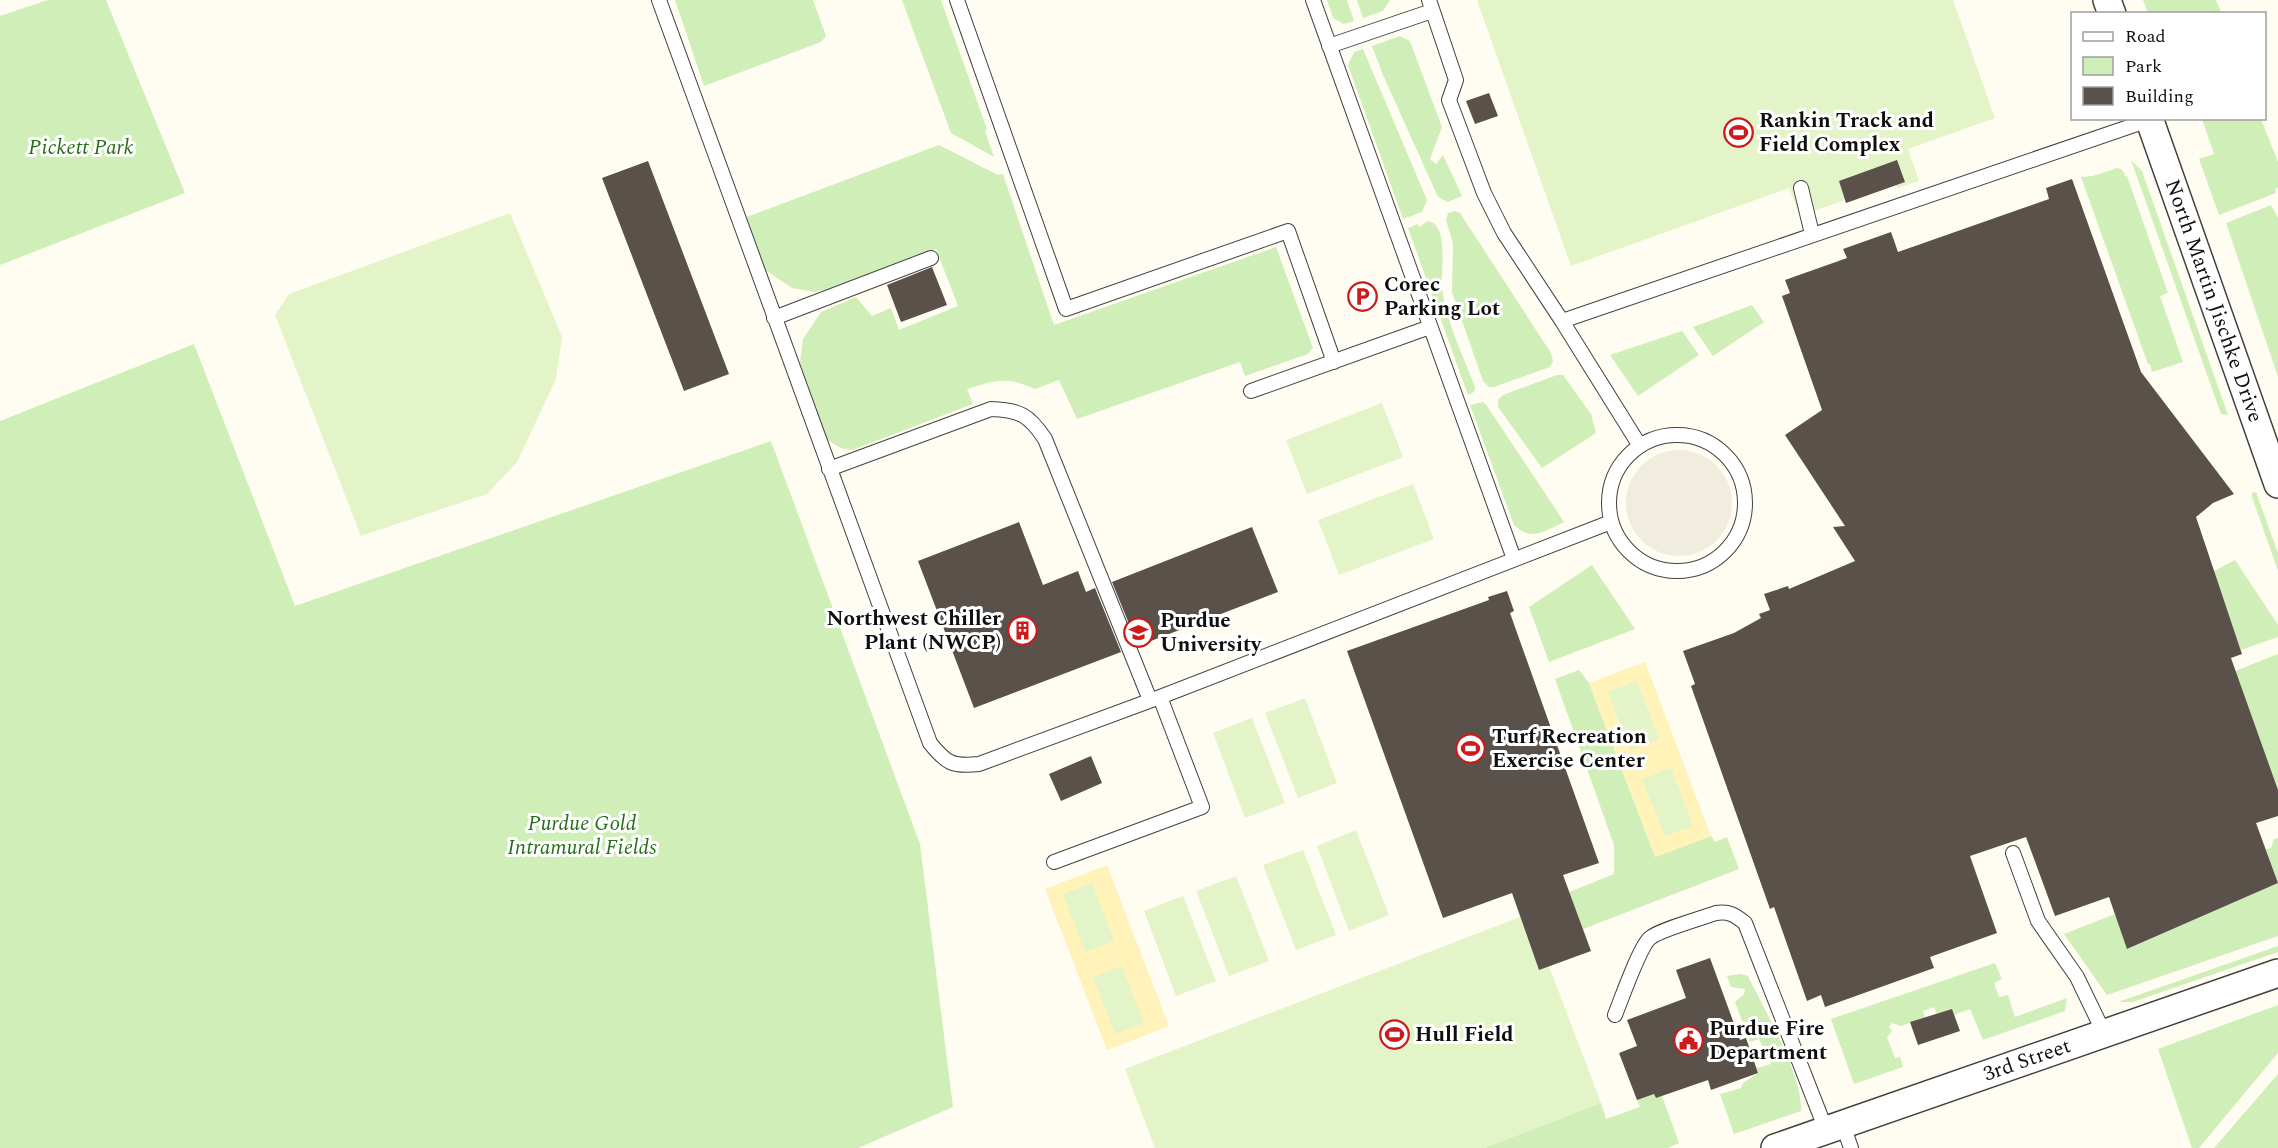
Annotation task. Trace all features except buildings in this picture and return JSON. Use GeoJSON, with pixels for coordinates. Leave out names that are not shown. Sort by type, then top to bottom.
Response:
{"type":"FeatureCollection","features":[{"type":"Feature","properties":{"kind":"street","name":"North Martin Jischke Drive"},"geometry":{"type":"LineString","coordinates":[[2149,120],[2278,484]]}},
{"type":"Feature","properties":{"kind":"street","name":"3rd Street"},"geometry":{"type":"LineString","coordinates":[[1776,1148],[1840,1134],[2104,1033],[2278,973]]}},
{"type":"Feature","properties":{"kind":"lane"},"geometry":{"type":"LineString","coordinates":[[659,0],[930,743],[943,759],[959,766],[979,764],[1155,699],[1611,522]]}},
{"type":"Feature","properties":{"kind":"lane"},"geometry":{"type":"LineString","coordinates":[[957,0],[1066,309],[1288,231],[1334,362]]}},
{"type":"Feature","properties":{"kind":"lane"},"geometry":{"type":"LineString","coordinates":[[1313,0],[1514,559]]}},
{"type":"Feature","properties":{"kind":"lane"},"geometry":{"type":"LineString","coordinates":[[1329,46],[1430,5],[1456,80],[1449,100],[1484,193],[1504,233],[1640,446]]}},
{"type":"Feature","properties":{"kind":"lane"},"geometry":{"type":"LineString","coordinates":[[1562,321],[2146,120]]}},
{"type":"Feature","properties":{"kind":"lane"},"geometry":{"type":"LineString","coordinates":[[1801,188],[1812,234]]}},
{"type":"Feature","properties":{"kind":"lane"},"geometry":{"type":"LineString","coordinates":[[774,318],[931,258]]}},
{"type":"Feature","properties":{"kind":"lane"},"geometry":{"type":"LineString","coordinates":[[1251,391],[1430,327]]}},
{"type":"Feature","properties":{"kind":"lane"},"geometry":{"type":"LineString","coordinates":[[830,469],[991,409],[1011,410],[1032,420],[1045,440],[1202,807],[1054,862]]}},
{"type":"Feature","properties":{"kind":"lane"},"geometry":{"type":"LineString","coordinates":[[1679,435],[1700,439],[1718,448],[1732,462],[1742,480],[1746,499],[1744,518],[1737,537],[1725,553],[1709,565],[1689,571],[1669,571],[1650,566],[1633,556],[1619,541],[1611,522],[1608,501],[1613,480],[1624,460],[1640,446],[1659,437],[1679,435]]}},
{"type":"Feature","properties":{"kind":"lane"},"geometry":{"type":"LineString","coordinates":[[2013,853],[2038,921],[2078,977],[2104,1033]]}},
{"type":"Feature","properties":{"kind":"lane"},"geometry":{"type":"LineString","coordinates":[[1615,1015],[1641,948],[1650,937],[1716,913],[1726,912],[1736,916],[1745,923],[1840,1134]]}},
{"type":"Feature","properties":{"kind":"green space","name":"Pickett Park"},"geometry":{"type":"Polygon","coordinates":[[[48,0],[106,0],[185,193],[0,265],[0,16],[48,0]]]}},
{"type":"Feature","properties":{"kind":"green space"},"geometry":{"type":"Polygon","coordinates":[[[675,0],[813,0],[826,36],[821,42],[704,86],[675,0]]]}},
{"type":"Feature","properties":{"kind":"green space"},"geometry":{"type":"Polygon","coordinates":[[[902,0],[941,0],[987,129],[985,131],[994,157],[951,133],[902,0]]]}},
{"type":"Feature","properties":{"kind":"green space"},"geometry":{"type":"Polygon","coordinates":[[[1327,0],[1347,0],[1354,21],[1344,24],[1333,18],[1327,0]]]}},
{"type":"Feature","properties":{"kind":"green space"},"geometry":{"type":"Polygon","coordinates":[[[1357,0],[1390,0],[1383,11],[1363,18],[1357,0]]]}},
{"type":"Feature","properties":{"kind":"green space","name":"Rankin Track and Field Complex"},"geometry":{"type":"Polygon","coordinates":[[[1477,0],[1953,0],[1995,118],[1908,149],[1919,181],[1898,188],[1896,185],[1846,203],[1845,200],[1800,216],[1789,188],[1571,266],[1477,0]]]}},
{"type":"Feature","properties":{"kind":"green space"},"geometry":{"type":"Polygon","coordinates":[[[2143,0],[2216,0],[2221,12],[2148,12],[2143,0]]]}},
{"type":"Feature","properties":{"kind":"green space"},"geometry":{"type":"Polygon","coordinates":[[[1400,36],[1410,41],[1442,127],[1430,159],[1436,164],[1443,155],[1462,196],[1448,202],[1438,197],[1372,46],[1400,36]]]}},
{"type":"Feature","properties":{"kind":"green space"},"geometry":{"type":"Polygon","coordinates":[[[1363,49],[1427,200],[1422,212],[1403,219],[1348,65],[1354,52],[1363,49]]]}},
{"type":"Feature","properties":{"kind":"green space"},"geometry":{"type":"Polygon","coordinates":[[[2202,120],[2261,120],[2278,162],[2276,193],[2219,215],[2199,159],[2214,154],[2202,120]]]}},
{"type":"Feature","properties":{"kind":"green space"},"geometry":{"type":"Polygon","coordinates":[[[939,145],[998,175],[1003,174],[1054,325],[1276,247],[1313,348],[1308,354],[1245,376],[1240,362],[1077,419],[1059,380],[1035,389],[1016,382],[994,382],[967,389],[973,404],[852,450],[841,448],[827,440],[800,363],[803,339],[821,312],[856,297],[872,316],[891,308],[899,330],[958,306],[936,249],[834,288],[815,292],[792,288],[765,270],[744,218],[939,145]]]}},
{"type":"Feature","properties":{"kind":"green space"},"geometry":{"type":"Polygon","coordinates":[[[2131,160],[2142,171],[2228,415],[2221,414],[2131,160]]]}},
{"type":"Feature","properties":{"kind":"green space"},"geometry":{"type":"Polygon","coordinates":[[[2117,168],[2121,169],[2124,176],[2127,176],[2168,293],[2160,296],[2183,362],[2152,372],[2081,177],[2093,176],[2117,168]]]}},
{"type":"Feature","properties":{"kind":"green space"},"geometry":{"type":"Polygon","coordinates":[[[2271,205],[2278,218],[2278,377],[2226,223],[2271,205]]]}},
{"type":"Feature","properties":{"kind":"green space"},"geometry":{"type":"Polygon","coordinates":[[[1455,211],[1460,213],[1551,353],[1553,361],[1550,367],[1494,387],[1489,387],[1483,381],[1452,292],[1453,244],[1446,220],[1448,213],[1455,211]]]}},
{"type":"Feature","properties":{"kind":"green space"},"geometry":{"type":"Polygon","coordinates":[[[510,213],[562,337],[556,379],[517,462],[487,494],[361,536],[275,315],[289,294],[510,213]]]}},
{"type":"Feature","properties":{"kind":"green space"},"geometry":{"type":"Polygon","coordinates":[[[1428,221],[1435,224],[1442,240],[1444,301],[1451,326],[1475,387],[1474,392],[1468,395],[1408,228],[1417,224],[1419,227],[1428,221]]]}},
{"type":"Feature","properties":{"kind":"green space"},"geometry":{"type":"Polygon","coordinates":[[[1752,305],[1764,322],[1713,356],[1693,327],[1752,305]]]}},
{"type":"Feature","properties":{"kind":"green space"},"geometry":{"type":"Polygon","coordinates":[[[1682,331],[1699,355],[1638,396],[1610,355],[1682,331]]]}},
{"type":"Feature","properties":{"kind":"green space","name":"Purdue Gold Intramural Fields"},"geometry":{"type":"Polygon","coordinates":[[[194,344],[295,606],[771,441],[920,844],[953,1107],[858,1148],[0,1148],[0,421],[194,344]]]}},
{"type":"Feature","properties":{"kind":"green space"},"geometry":{"type":"Polygon","coordinates":[[[1557,375],[1563,375],[1591,414],[1596,433],[1542,468],[1498,407],[1498,400],[1503,395],[1557,375]]]}},
{"type":"Feature","properties":{"kind":"green space"},"geometry":{"type":"Polygon","coordinates":[[[1483,402],[1564,522],[1532,534],[1514,525],[1470,405],[1483,402]]]}},
{"type":"Feature","properties":{"kind":"green space"},"geometry":{"type":"Polygon","coordinates":[[[1382,403],[1403,457],[1307,494],[1286,440],[1382,403]]]}},
{"type":"Feature","properties":{"kind":"green space"},"geometry":{"type":"Polygon","coordinates":[[[1413,484],[1434,539],[1339,575],[1318,520],[1413,484]]]}},
{"type":"Feature","properties":{"kind":"green space"},"geometry":{"type":"Polygon","coordinates":[[[2256,492],[2278,553],[2278,571],[2252,497],[2252,493],[2256,492]]]}},
{"type":"Feature","properties":{"kind":"green space"},"geometry":{"type":"Polygon","coordinates":[[[2235,560],[2278,625],[2278,637],[2241,650],[2214,571],[2235,560]]]}},
{"type":"Feature","properties":{"kind":"green space"},"geometry":{"type":"Polygon","coordinates":[[[1592,565],[1635,629],[1549,662],[1529,607],[1592,565]]]}},
{"type":"Feature","properties":{"kind":"green space"},"geometry":{"type":"Polygon","coordinates":[[[2278,654],[2278,790],[2235,671],[2278,654]]]}},
{"type":"Feature","properties":{"kind":"green space"},"geometry":{"type":"Polygon","coordinates":[[[1579,670],[1589,683],[1655,857],[1711,836],[1715,842],[1727,837],[1739,869],[1583,929],[1569,892],[1614,874],[1614,845],[1555,679],[1579,670]]]}},
{"type":"Feature","properties":{"kind":"green space"},"geometry":{"type":"Polygon","coordinates":[[[1637,681],[1659,739],[1630,750],[1608,692],[1637,681]]]}},
{"type":"Feature","properties":{"kind":"green space"},"geometry":{"type":"Polygon","coordinates":[[[1305,698],[1337,783],[1298,798],[1265,713],[1305,698]]]}},
{"type":"Feature","properties":{"kind":"green space"},"geometry":{"type":"Polygon","coordinates":[[[1252,718],[1285,803],[1245,818],[1213,733],[1252,718]]]}},
{"type":"Feature","properties":{"kind":"green space"},"geometry":{"type":"Polygon","coordinates":[[[1671,768],[1693,826],[1665,836],[1642,779],[1671,768]]]}},
{"type":"Feature","properties":{"kind":"green space"},"geometry":{"type":"Polygon","coordinates":[[[1356,830],[1389,915],[1349,931],[1317,846],[1356,830]]]}},
{"type":"Feature","properties":{"kind":"green space"},"geometry":{"type":"Polygon","coordinates":[[[2278,838],[2278,883],[2266,849],[2271,848],[2274,839],[2278,838]]]}},
{"type":"Feature","properties":{"kind":"green space"},"geometry":{"type":"Polygon","coordinates":[[[1303,850],[1336,935],[1296,950],[1263,865],[1303,850]]]}},
{"type":"Feature","properties":{"kind":"green space"},"geometry":{"type":"Polygon","coordinates":[[[1236,876],[1269,961],[1229,976],[1196,891],[1236,876]]]}},
{"type":"Feature","properties":{"kind":"green space"},"geometry":{"type":"Polygon","coordinates":[[[1092,883],[1114,941],[1085,952],[1063,894],[1092,883]]]}},
{"type":"Feature","properties":{"kind":"green space"},"geometry":{"type":"Polygon","coordinates":[[[2278,883],[2278,936],[2107,995],[2064,934],[2115,914],[2128,949],[2278,883]]]}},
{"type":"Feature","properties":{"kind":"green space"},"geometry":{"type":"Polygon","coordinates":[[[1183,896],[1216,981],[1176,996],[1144,911],[1183,896]]]}},
{"type":"Feature","properties":{"kind":"green space","name":"Hull Field"},"geometry":{"type":"Polygon","coordinates":[[[1520,917],[1539,970],[1549,966],[1601,1103],[1484,1148],[1155,1148],[1125,1069],[1520,917]]]}},
{"type":"Feature","properties":{"kind":"green space"},"geometry":{"type":"Polygon","coordinates":[[[2278,946],[2278,952],[2133,1002],[2118,1002],[2278,946]]]}},
{"type":"Feature","properties":{"kind":"green space"},"geometry":{"type":"Polygon","coordinates":[[[1995,963],[2002,979],[1994,983],[1999,997],[2008,995],[2015,1017],[2067,998],[2065,1011],[1983,1040],[1970,1009],[1954,1015],[1952,1009],[1937,1014],[1934,1007],[1923,1011],[1925,1017],[1901,1026],[1892,1023],[1889,1027],[1892,1031],[1887,1037],[1895,1058],[1900,1057],[1903,1067],[1854,1084],[1831,1019],[1995,963]]]}},
{"type":"Feature","properties":{"kind":"green space"},"geometry":{"type":"Polygon","coordinates":[[[1122,966],[1144,1023],[1115,1034],[1093,977],[1122,966]]]}},
{"type":"Feature","properties":{"kind":"green space"},"geometry":{"type":"Polygon","coordinates":[[[1741,974],[1748,976],[1790,1062],[1800,1097],[1801,1111],[1734,1134],[1720,1094],[1741,1088],[1743,1083],[1758,1073],[1757,1068],[1771,1064],[1759,1039],[1750,1042],[1746,1033],[1754,1030],[1754,1025],[1742,1021],[1735,1002],[1744,994],[1745,989],[1731,987],[1727,976],[1741,974]]]}},
{"type":"Feature","properties":{"kind":"green space"},"geometry":{"type":"Polygon","coordinates":[[[2278,1005],[2278,1053],[2199,1148],[2192,1148],[2158,1049],[2278,1005]]]}},
{"type":"Feature","properties":{"kind":"green space"},"geometry":{"type":"Polygon","coordinates":[[[2278,1074],[2278,1148],[2214,1148],[2278,1074]]]}},
{"type":"Feature","properties":{"kind":"green space"},"geometry":{"type":"Polygon","coordinates":[[[1654,1094],[1656,1098],[1662,1096],[1679,1143],[1668,1148],[1484,1148],[1601,1103],[1606,1119],[1640,1107],[1637,1100],[1654,1094]]]}},
{"type":"Feature","properties":{"kind":"sand"},"geometry":{"type":"Polygon","coordinates":[[[1645,662],[1711,836],[1655,857],[1589,683],[1645,662]]]}},
{"type":"Feature","properties":{"kind":"sand"},"geometry":{"type":"Polygon","coordinates":[[[1107,865],[1169,1026],[1107,1050],[1045,889],[1107,865]]]}},
{"type":"Feature","properties":{"kind":"shaded area"},"geometry":{"type":"Polygon","coordinates":[[[1679,450],[1699,454],[1717,465],[1728,483],[1732,503],[1728,523],[1717,541],[1699,552],[1679,556],[1659,552],[1641,541],[1630,523],[1626,503],[1630,483],[1641,465],[1659,454],[1679,450]]]}},
{"type":"Feature","properties":{"kind":"place","name":"Rankin Track and Field Complex"},"geometry":{"type":"Point","coordinates":[1738,133]}},
{"type":"Feature","properties":{"kind":"place","name":"Corec Parking Lot"},"geometry":{"type":"Point","coordinates":[1363,297]}},
{"type":"Feature","properties":{"kind":"place","name":"Northwest Chiller Plant (NWCP)"},"geometry":{"type":"Point","coordinates":[1022,631]}},
{"type":"Feature","properties":{"kind":"place","name":"Purdue University"},"geometry":{"type":"Point","coordinates":[1139,633]}},
{"type":"Feature","properties":{"kind":"place","name":"Turf Recreation Exercise Center"},"geometry":{"type":"Point","coordinates":[1471,749]}},
{"type":"Feature","properties":{"kind":"place","name":"Hull Field"},"geometry":{"type":"Point","coordinates":[1394,1035]}},
{"type":"Feature","properties":{"kind":"place","name":"Purdue Fire Department"},"geometry":{"type":"Point","coordinates":[1688,1041]}}]}
